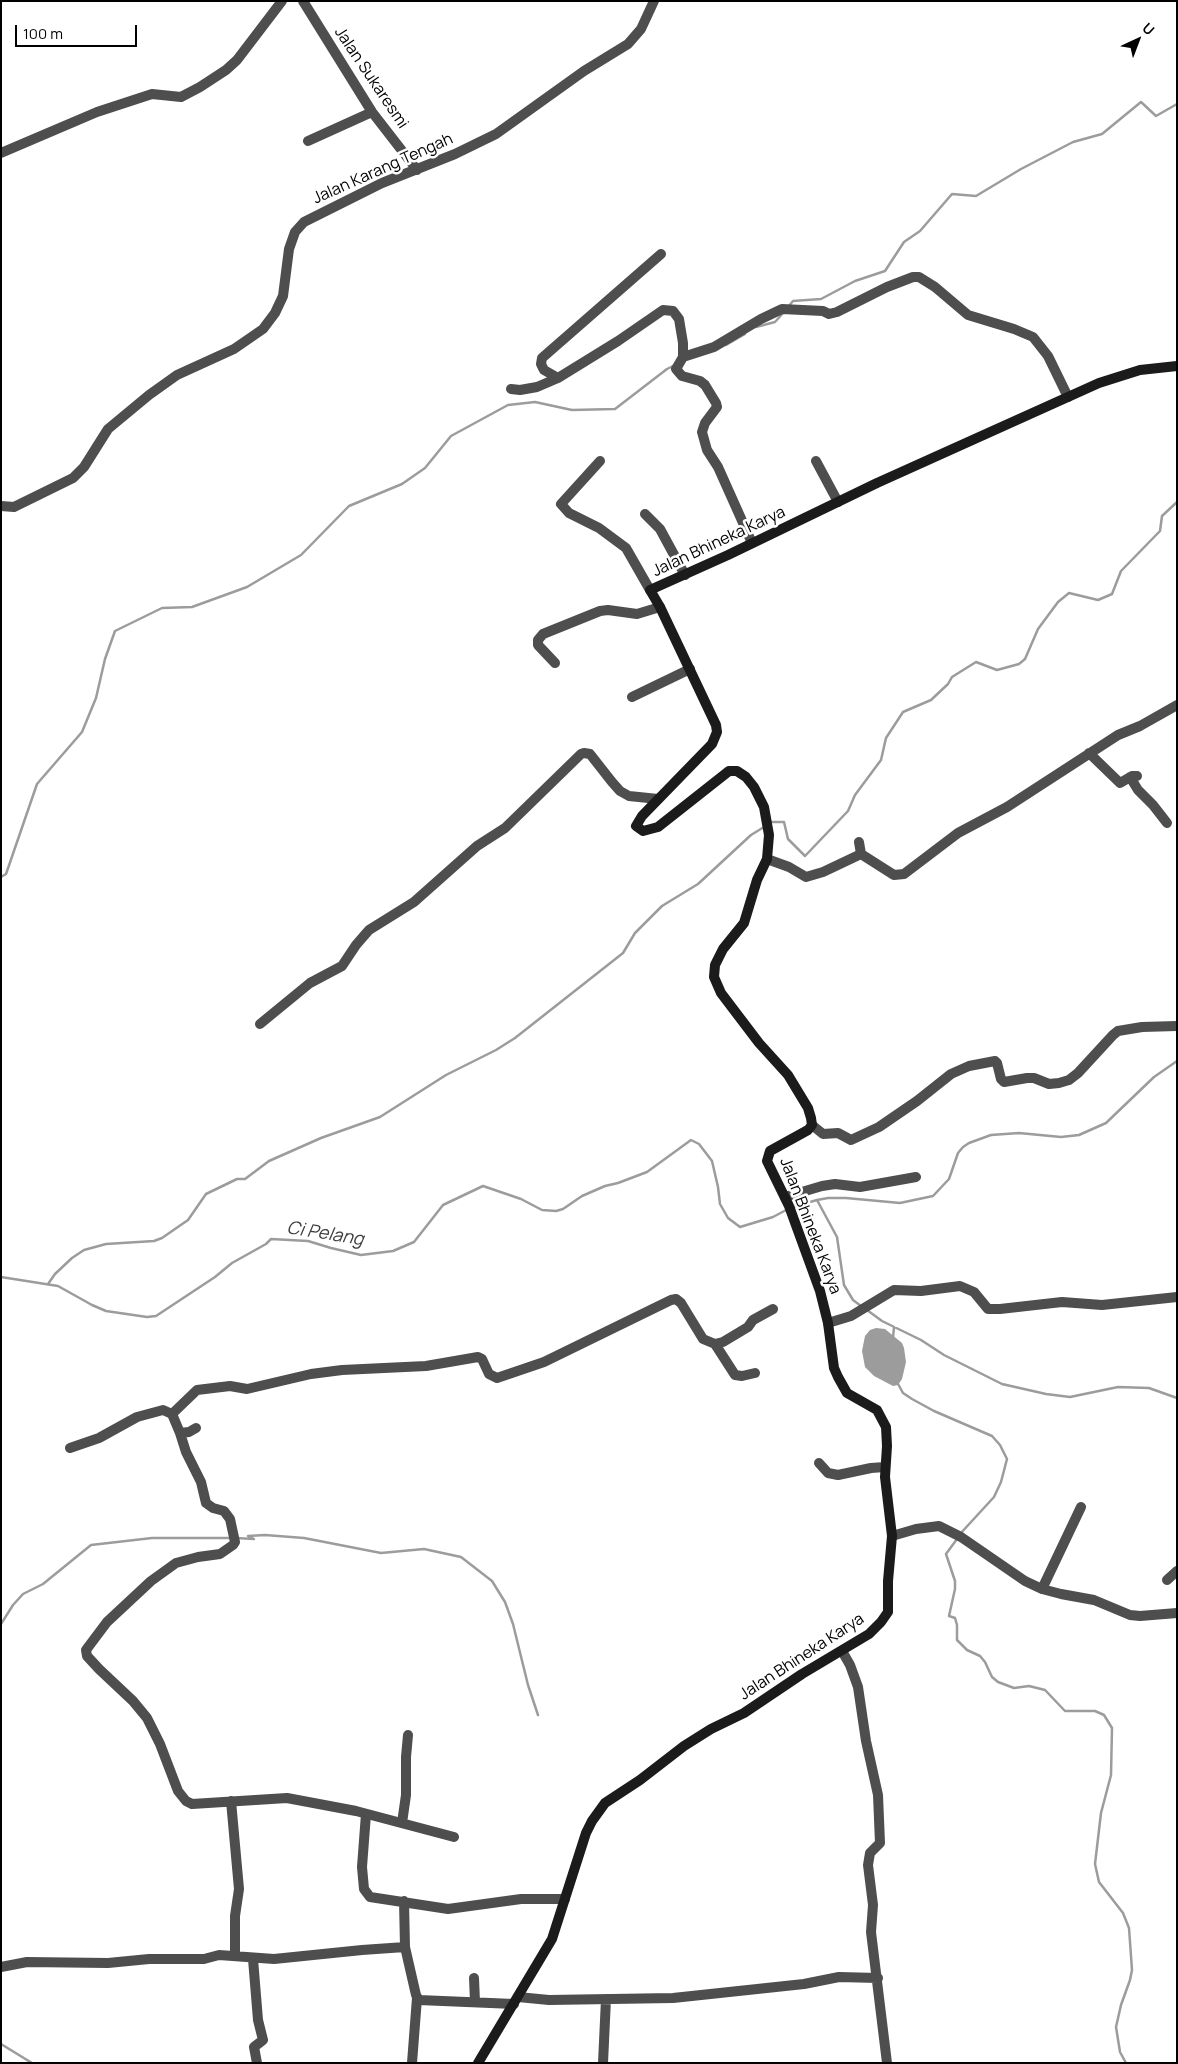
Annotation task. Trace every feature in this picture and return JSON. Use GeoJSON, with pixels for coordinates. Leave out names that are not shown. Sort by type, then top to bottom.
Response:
{"type":"FeatureCollection","features":[{"type":"Feature","properties":{"kind":"street"},"geometry":{"type":"LineString","coordinates":[[1,153],[97,112],[152,94],[181,97],[200,87],[237,60],[282,1]]}},
{"type":"Feature","properties":{"kind":"street","name":"Jalan Sukaresmi"},"geometry":{"type":"LineString","coordinates":[[303,1],[372,112],[417,170]]}},
{"type":"Feature","properties":{"kind":"street","name":"Jalan Karang Tengah"},"geometry":{"type":"LineString","coordinates":[[1,506],[14,507],[73,478],[84,467],[104,434],[112,425],[149,395],[183,372],[234,349],[263,329],[275,314],[282,296],[291,243],[298,227],[304,222],[382,183],[455,154],[496,134],[584,70],[628,44],[641,29],[654,1]]}},
{"type":"Feature","properties":{"kind":"street"},"geometry":{"type":"LineString","coordinates":[[308,141],[372,112]]}},
{"type":"Feature","properties":{"kind":"street"},"geometry":{"type":"LineString","coordinates":[[558,378],[544,370],[542,358],[639,271],[661,254]]}},
{"type":"Feature","properties":{"kind":"street"},"geometry":{"type":"LineString","coordinates":[[752,543],[718,467],[708,450],[702,432],[705,423],[717,407],[716,403],[705,385],[678,372],[677,366],[683,357],[714,347],[761,319],[782,309],[823,311],[829,314],[837,312],[887,287],[916,276],[925,280],[968,315],[1014,328],[1033,337],[1048,356],[1068,397]]}},
{"type":"Feature","properties":{"kind":"street"},"geometry":{"type":"LineString","coordinates":[[511,389],[530,388],[558,378],[667,309],[676,314],[679,319],[683,357]]}},
{"type":"Feature","properties":{"kind":"street","name":"Jalan Bhineka Karya"},"geometry":{"type":"LineString","coordinates":[[478,2063],[552,1939],[586,1833],[592,1821],[609,1799],[640,1780],[684,1746],[711,1729],[744,1713],[802,1674],[869,1634],[886,1615],[892,1536],[885,1467],[887,1436],[883,1418],[874,1407],[850,1396],[844,1390],[834,1368],[828,1323],[816,1278],[785,1197],[767,1161],[768,1154],[778,1145],[803,1133],[812,1125],[808,1108],[788,1075],[759,1042],[721,993],[714,977],[715,964],[723,949],[744,923],[757,880],[767,860],[769,835],[764,807],[754,787],[742,774],[732,771],[726,772],[658,827],[643,831],[636,826],[638,821],[658,799],[712,744],[717,732],[716,725],[690,669],[650,590],[1099,383],[1130,372],[1177,366]]}},
{"type":"Feature","properties":{"kind":"street"},"geometry":{"type":"LineString","coordinates":[[600,461],[561,504],[569,513],[593,524],[626,548],[650,590]]}},
{"type":"Feature","properties":{"kind":"street"},"geometry":{"type":"LineString","coordinates":[[816,461],[838,502]]}},
{"type":"Feature","properties":{"kind":"street"},"geometry":{"type":"LineString","coordinates":[[645,514],[660,530],[684,575]]}},
{"type":"Feature","properties":{"kind":"street"},"geometry":{"type":"LineString","coordinates":[[554,663],[538,645],[538,640],[544,634],[600,611],[608,610],[637,614],[660,607]]}},
{"type":"Feature","properties":{"kind":"street"},"geometry":{"type":"LineString","coordinates":[[632,697],[690,669]]}},
{"type":"Feature","properties":{"kind":"street"},"geometry":{"type":"LineString","coordinates":[[859,842],[861,854],[894,875],[904,874],[950,838],[1008,807],[1118,735],[1140,726],[1177,705]]}},
{"type":"Feature","properties":{"kind":"street"},"geometry":{"type":"LineString","coordinates":[[1089,753],[1120,783],[1134,776],[1138,790],[1167,823]]}},
{"type":"Feature","properties":{"kind":"street"},"geometry":{"type":"LineString","coordinates":[[260,1024],[310,983],[342,966],[369,930],[414,902],[477,846],[504,828],[581,754],[590,754],[620,791],[629,796],[658,799]]}},
{"type":"Feature","properties":{"kind":"street"},"geometry":{"type":"LineString","coordinates":[[767,860],[806,877],[823,872],[861,854]]}},
{"type":"Feature","properties":{"kind":"street"},"geometry":{"type":"LineString","coordinates":[[812,1125],[823,1134],[838,1133],[851,1140],[879,1127],[917,1101],[951,1074],[969,1066],[995,1061],[1001,1080],[1004,1082],[1034,1078],[1049,1084],[1059,1083],[1073,1078],[1118,1031],[1142,1027],[1177,1026]]}},
{"type":"Feature","properties":{"kind":"street"},"geometry":{"type":"LineString","coordinates":[[785,1197],[835,1184],[860,1187],[916,1177]]}},
{"type":"Feature","properties":{"kind":"street"},"geometry":{"type":"LineString","coordinates":[[828,1323],[851,1316],[894,1290],[921,1291],[960,1286],[974,1292],[985,1306],[993,1309],[1069,1301],[1102,1305],[1177,1297]]}},
{"type":"Feature","properties":{"kind":"street"},"geometry":{"type":"LineString","coordinates":[[172,1414],[197,1390],[230,1386],[247,1389],[311,1374],[342,1370],[426,1366],[478,1357],[482,1359],[489,1374],[497,1378],[544,1362],[674,1299],[681,1303],[703,1339],[715,1344],[735,1375],[742,1376],[755,1373]]}},
{"type":"Feature","properties":{"kind":"street"},"geometry":{"type":"LineString","coordinates":[[715,1344],[723,1342],[748,1327],[753,1320],[773,1309]]}},
{"type":"Feature","properties":{"kind":"street"},"geometry":{"type":"LineString","coordinates":[[70,1448],[99,1438],[137,1417],[163,1410],[172,1414],[186,1452],[201,1482],[206,1503],[213,1508],[224,1511],[232,1524],[234,1542],[231,1548],[220,1554],[198,1556],[176,1563],[151,1581],[102,1628],[86,1650],[87,1656],[128,1695],[147,1718],[160,1744],[178,1791],[186,1801],[195,1804],[287,1798],[366,1814],[454,1837]]}},
{"type":"Feature","properties":{"kind":"street"},"geometry":{"type":"LineString","coordinates":[[180,1433],[189,1432],[196,1428]]}},
{"type":"Feature","properties":{"kind":"street"},"geometry":{"type":"LineString","coordinates":[[819,1463],[828,1472],[838,1475],[885,1467]]}},
{"type":"Feature","properties":{"kind":"street"},"geometry":{"type":"LineString","coordinates":[[1042,1589],[1081,1507]]}},
{"type":"Feature","properties":{"kind":"street"},"geometry":{"type":"LineString","coordinates":[[892,1536],[928,1526],[946,1528],[1013,1574],[1042,1589],[1094,1600],[1130,1615],[1177,1613]]}},
{"type":"Feature","properties":{"kind":"street"},"geometry":{"type":"LineString","coordinates":[[1166,1580],[1177,1570]]}},
{"type":"Feature","properties":{"kind":"street"},"geometry":{"type":"LineString","coordinates":[[842,1650],[858,1687],[866,1741],[878,1795],[880,1843],[870,1853],[868,1865],[874,1906],[871,1932],[887,2063]]}},
{"type":"Feature","properties":{"kind":"street"},"geometry":{"type":"LineString","coordinates":[[402,1823],[406,1795],[408,1735]]}},
{"type":"Feature","properties":{"kind":"street"},"geometry":{"type":"LineString","coordinates":[[231,1801],[239,1889],[235,1916],[235,1956]]}},
{"type":"Feature","properties":{"kind":"street"},"geometry":{"type":"LineString","coordinates":[[366,1814],[362,1867],[364,1889],[370,1897],[448,1909],[521,1898],[565,1899]]}},
{"type":"Feature","properties":{"kind":"street"},"geometry":{"type":"LineString","coordinates":[[404,1901],[406,1948],[417,1998],[412,2063]]}},
{"type":"Feature","properties":{"kind":"street"},"geometry":{"type":"LineString","coordinates":[[1,1967],[27,1962],[108,1963],[159,1958],[204,1959],[219,1955],[253,1959],[274,1959],[362,1950],[406,1948]]}},
{"type":"Feature","properties":{"kind":"street"},"geometry":{"type":"LineString","coordinates":[[253,1959],[258,2020],[263,2040],[254,2047],[257,2063]]}},
{"type":"Feature","properties":{"kind":"street"},"geometry":{"type":"LineString","coordinates":[[417,1998],[419,2000],[447,2002],[475,2002],[673,1998],[804,1984],[839,1977],[878,1978]]}},
{"type":"Feature","properties":{"kind":"street"},"geometry":{"type":"LineString","coordinates":[[474,1978],[475,2002]]}},
{"type":"Feature","properties":{"kind":"street"},"geometry":{"type":"LineString","coordinates":[[603,2063],[606,1999]]}},
{"type":"Feature","properties":{"kind":"shaded area"},"geometry":{"type":"Polygon","coordinates":[[[876,1328],[885,1329],[902,1343],[904,1348],[906,1362],[902,1379],[898,1385],[893,1386],[874,1376],[865,1367],[862,1351],[865,1336],[870,1330],[876,1328]]]}},
{"type":"Feature","properties":{"kind":"waterway"},"geometry":{"type":"LineString","coordinates":[[788,307],[793,301],[821,299],[855,281],[885,271],[904,242],[920,231],[952,194],[976,196],[1021,169],[1073,142],[1102,134],[1141,102],[1156,116],[1177,104]]}},
{"type":"Feature","properties":{"kind":"waterway"},"geometry":{"type":"LineString","coordinates":[[756,327],[775,322],[783,313]]}},
{"type":"Feature","properties":{"kind":"waterway"},"geometry":{"type":"LineString","coordinates":[[726,345],[745,334]]}},
{"type":"Feature","properties":{"kind":"waterway"},"geometry":{"type":"LineString","coordinates":[[1,877],[6,874],[37,784],[82,732],[96,698],[105,659],[115,631],[162,608],[192,607],[247,587],[301,555],[349,506],[402,484],[425,468],[451,436],[508,405],[535,402],[572,410],[615,409],[667,369],[675,365]]}},
{"type":"Feature","properties":{"kind":"waterway"},"geometry":{"type":"LineString","coordinates":[[771,822],[784,822],[788,839],[805,856],[848,811],[855,795],[881,760],[886,738],[903,712],[931,700],[948,684],[952,677],[976,662],[997,670],[1019,664],[1025,659],[1038,629],[1058,602],[1069,593],[1098,600],[1112,594],[1121,571],[1160,531],[1162,516],[1177,502]]}},
{"type":"Feature","properties":{"kind":"waterway"},"geometry":{"type":"LineString","coordinates":[[48,1284],[55,1274],[84,1250],[106,1244],[154,1241],[162,1238],[188,1220],[206,1194],[237,1179],[245,1179],[269,1161],[321,1138],[380,1117],[446,1075],[496,1050],[515,1038],[623,953],[635,933],[662,906],[698,884],[751,835],[764,827]]}},
{"type":"Feature","properties":{"kind":"waterway"},"geometry":{"type":"LineString","coordinates":[[817,1200],[846,1198],[900,1203],[933,1196],[949,1179],[958,1153],[969,1143],[991,1135],[1019,1133],[1061,1137],[1079,1135],[1106,1123],[1154,1077],[1177,1061]]}},
{"type":"Feature","properties":{"kind":"waterway","name":"Ci Pelang"},"geometry":{"type":"LineString","coordinates":[[1,1277],[58,1286],[106,1311],[147,1317],[156,1316],[215,1277],[232,1263],[266,1244],[271,1239],[308,1241],[361,1255],[393,1251],[414,1242],[443,1205],[483,1186],[521,1199],[542,1210],[556,1211],[563,1209],[582,1196],[605,1186],[647,1172],[691,1140],[699,1144],[712,1161],[720,1204],[728,1218],[740,1227],[773,1217],[788,1209]]}},
{"type":"Feature","properties":{"kind":"waterway"},"geometry":{"type":"LineString","coordinates":[[793,1207],[817,1200],[837,1237],[844,1285],[853,1300],[861,1306]]}},
{"type":"Feature","properties":{"kind":"waterway"},"geometry":{"type":"LineString","coordinates":[[867,1310],[882,1321],[921,1340],[944,1355],[1002,1384],[1046,1394],[1070,1397],[1118,1387],[1149,1388],[1177,1398]]}},
{"type":"Feature","properties":{"kind":"waterway"},"geometry":{"type":"LineString","coordinates":[[893,1338],[894,1327]]}},
{"type":"Feature","properties":{"kind":"waterway"},"geometry":{"type":"LineString","coordinates":[[897,1382],[903,1393],[912,1399],[934,1411],[992,1436],[1000,1445],[1007,1459],[1001,1482],[994,1497],[960,1534]]}},
{"type":"Feature","properties":{"kind":"waterway"},"geometry":{"type":"LineString","coordinates":[[236,1538],[254,1539],[248,1536],[265,1535],[304,1538],[381,1553],[424,1549],[461,1557],[492,1581],[505,1602],[513,1624],[528,1685],[538,1715]]}},
{"type":"Feature","properties":{"kind":"waterway"},"geometry":{"type":"LineString","coordinates":[[1,1624],[13,1605],[23,1594],[43,1584],[91,1545],[152,1538],[231,1538]]}},
{"type":"Feature","properties":{"kind":"waterway"},"geometry":{"type":"LineString","coordinates":[[957,1539],[946,1554],[955,1581],[949,1616],[955,1618],[957,1640],[967,1650],[980,1656],[992,1677],[998,1682],[1014,1688],[1029,1686],[1045,1690],[1065,1711],[1095,1711],[1104,1715],[1112,1728],[1111,1775],[1101,1813],[1095,1864],[1099,1882],[1123,1913],[1129,1928],[1132,1970],[1116,2027],[1120,2052],[1126,2063]]}},
{"type":"Feature","properties":{"kind":"waterway"},"geometry":{"type":"LineString","coordinates":[[1,2044],[32,2063]]}}]}
